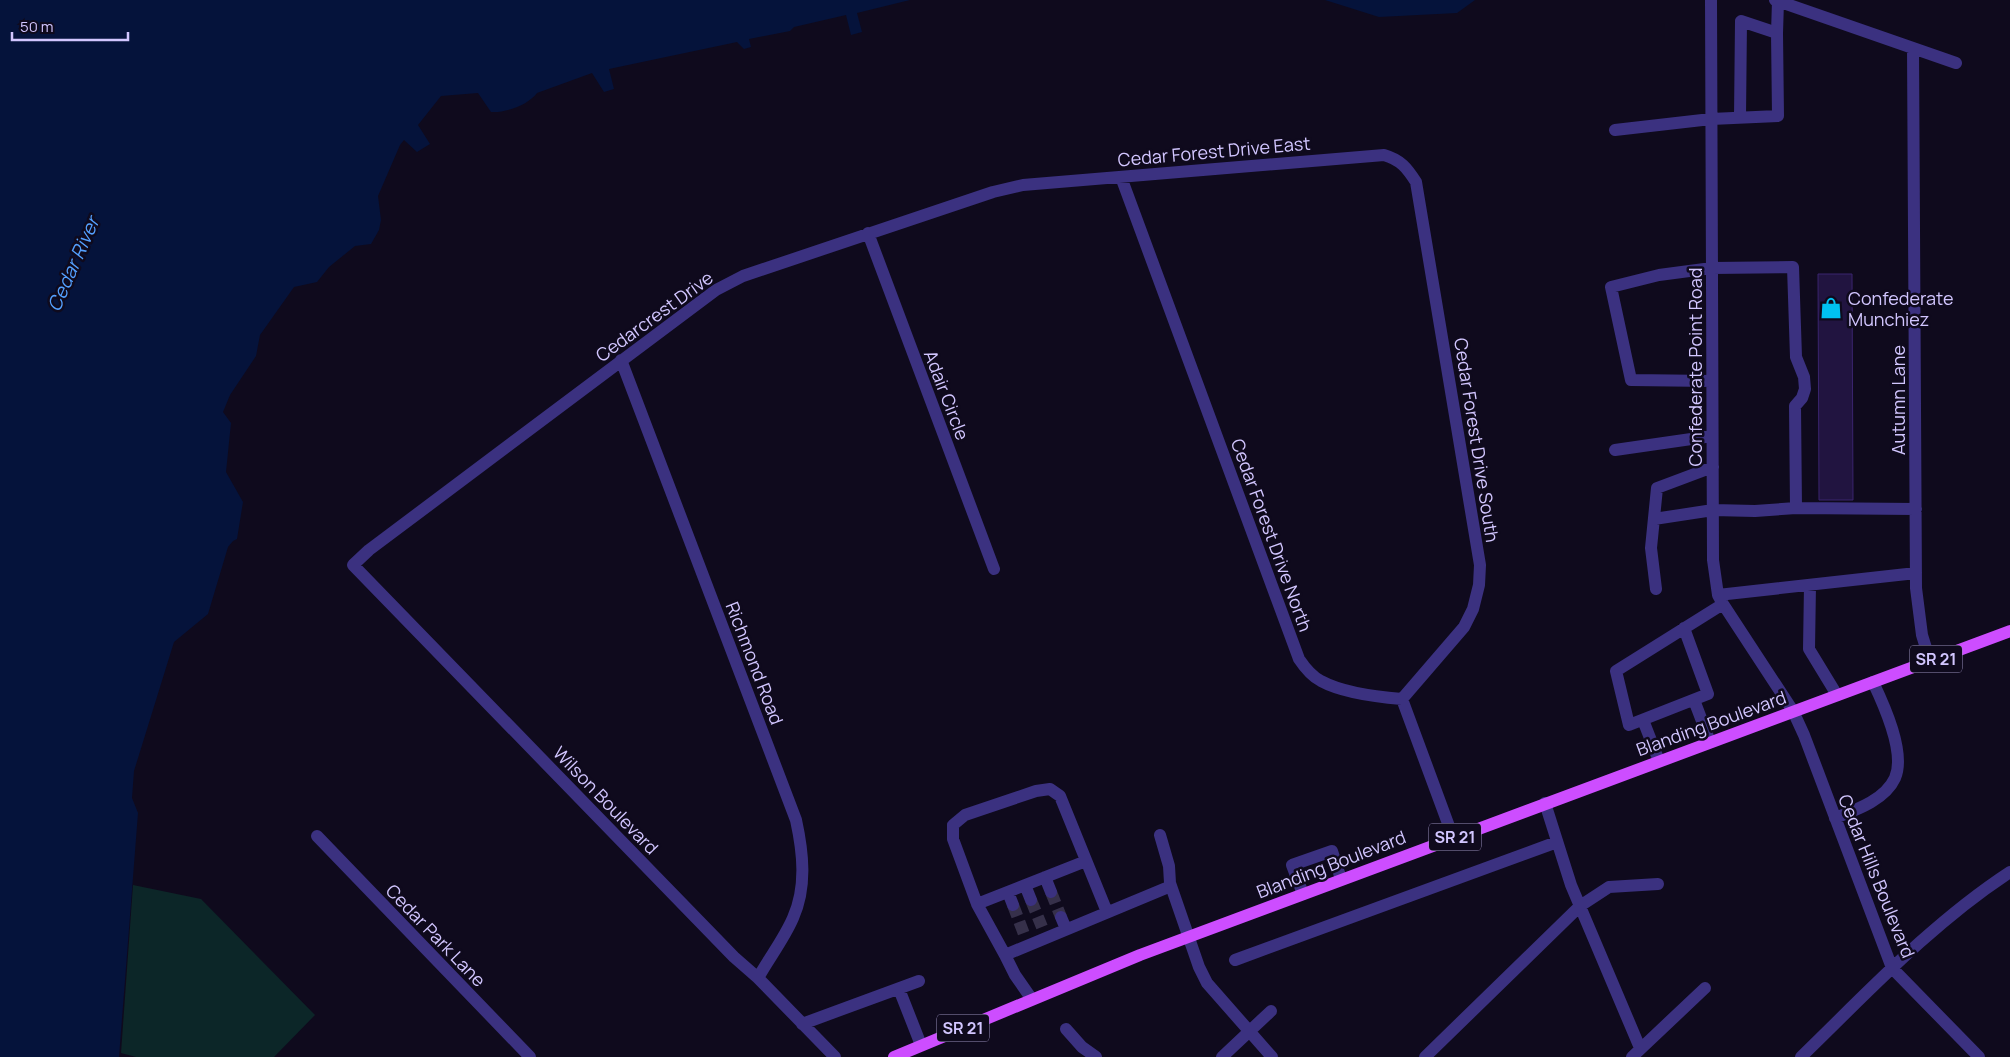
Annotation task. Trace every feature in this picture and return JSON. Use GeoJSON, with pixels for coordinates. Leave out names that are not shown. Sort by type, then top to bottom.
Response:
{"type":"FeatureCollection","features":[{"type":"Feature","properties":{"kind":"main road","name":"Blanding Boulevard"},"geometry":{"type":"LineString","coordinates":[[894,1057],[1031,998],[1187,937],[2010,631]]}},
{"type":"Feature","properties":{"kind":"street","name":"Confederate Point Road"},"geometry":{"type":"LineString","coordinates":[[1712,0],[1713,560],[1720,600],[1793,711]]}},
{"type":"Feature","properties":{"kind":"street"},"geometry":{"type":"LineString","coordinates":[[1615,130],[1740,117],[1778,116],[1777,0],[1956,63]]}},
{"type":"Feature","properties":{"kind":"street"},"geometry":{"type":"LineString","coordinates":[[1740,117],[1741,20],[1777,33]]}},
{"type":"Feature","properties":{"kind":"street","name":"Autumn Lane"},"geometry":{"type":"LineString","coordinates":[[1913,48],[1916,588],[1922,635],[1930,661]]}},
{"type":"Feature","properties":{"kind":"street","name":"Cedar Forest Drive East"},"geometry":{"type":"LineString","coordinates":[[1023,185],[1384,155],[1406,165]]}},
{"type":"Feature","properties":{"kind":"street","name":"Cedar Forest Drive South"},"geometry":{"type":"LineString","coordinates":[[1402,699],[1464,627],[1479,585],[1480,565],[1416,182],[1406,165]]}},
{"type":"Feature","properties":{"kind":"street","name":"Cedar Forest Drive North"},"geometry":{"type":"LineString","coordinates":[[1121,177],[1299,659],[1308,671],[1320,681],[1332,686],[1379,697],[1402,699]]}},
{"type":"Feature","properties":{"kind":"street","name":"Cedarcrest Drive"},"geometry":{"type":"LineString","coordinates":[[353,565],[369,550],[716,290],[743,276],[868,233],[993,192],[1023,185]]}},
{"type":"Feature","properties":{"kind":"street","name":"Adair Circle"},"geometry":{"type":"LineString","coordinates":[[868,233],[994,569]]}},
{"type":"Feature","properties":{"kind":"street"},"geometry":{"type":"LineString","coordinates":[[1712,381],[1630,380],[1611,286],[1659,275],[1712,268],[1793,267],[1796,357],[1804,377],[1805,389],[1802,398],[1795,406],[1796,508]]}},
{"type":"Feature","properties":{"kind":"street","name":"Richmond Road"},"geometry":{"type":"LineString","coordinates":[[621,360],[796,820],[803,867],[800,896],[793,918],[758,978]]}},
{"type":"Feature","properties":{"kind":"street"},"geometry":{"type":"LineString","coordinates":[[1615,450],[1712,436]]}},
{"type":"Feature","properties":{"kind":"street"},"geometry":{"type":"LineString","coordinates":[[1656,589],[1651,548],[1657,488],[1713,467]]}},
{"type":"Feature","properties":{"kind":"street"},"geometry":{"type":"LineString","coordinates":[[1654,518],[1713,510],[1754,511],[1796,508],[1916,509]]}},
{"type":"Feature","properties":{"kind":"street","name":"Wilson Boulevard"},"geometry":{"type":"LineString","coordinates":[[353,565],[728,950],[835,1057]]}},
{"type":"Feature","properties":{"kind":"street"},"geometry":{"type":"LineString","coordinates":[[1684,628],[1708,694],[1629,726],[1616,671],[1684,628],[1720,600],[1810,585],[1916,573]]}},
{"type":"Feature","properties":{"kind":"street"},"geometry":{"type":"LineString","coordinates":[[1810,585],[1809,650],[1837,695]]}},
{"type":"Feature","properties":{"kind":"street"},"geometry":{"type":"LineString","coordinates":[[1835,818],[1861,808],[1882,794],[1895,778],[1898,759],[1892,729],[1873,682]]}},
{"type":"Feature","properties":{"kind":"street"},"geometry":{"type":"LineString","coordinates":[[1402,699],[1453,837]]}},
{"type":"Feature","properties":{"kind":"street"},"geometry":{"type":"LineString","coordinates":[[1694,700],[1710,742]]}},
{"type":"Feature","properties":{"kind":"street","name":"Cedar Hills Boulevard"},"geometry":{"type":"LineString","coordinates":[[1793,711],[1892,968],[1979,1057]]}},
{"type":"Feature","properties":{"kind":"street"},"geometry":{"type":"LineString","coordinates":[[1643,720],[1659,761]]}},
{"type":"Feature","properties":{"kind":"street"},"geometry":{"type":"LineString","coordinates":[[1031,998],[1015,975],[977,904],[953,838],[953,825],[966,814],[1036,791],[1050,789],[1060,796],[1107,912]]}},
{"type":"Feature","properties":{"kind":"street"},"geometry":{"type":"LineString","coordinates":[[1545,803],[1571,885],[1636,1053],[1705,988]]}},
{"type":"Feature","properties":{"kind":"street"},"geometry":{"type":"LineString","coordinates":[[1160,834],[1169,866],[1170,886],[1187,937],[1207,983],[1272,1057]]}},
{"type":"Feature","properties":{"kind":"street","name":"Cedar Park Lane"},"geometry":{"type":"LineString","coordinates":[[317,836],[530,1057]]}},
{"type":"Feature","properties":{"kind":"street"},"geometry":{"type":"LineString","coordinates":[[1235,960],[1557,842]]}},
{"type":"Feature","properties":{"kind":"street"},"geometry":{"type":"LineString","coordinates":[[1303,894],[1292,865],[1332,851],[1341,879]]}},
{"type":"Feature","properties":{"kind":"street"},"geometry":{"type":"LineString","coordinates":[[977,904],[1086,861]]}},
{"type":"Feature","properties":{"kind":"street"},"geometry":{"type":"LineString","coordinates":[[1802,1057],[1892,968],[1952,914],[1979,892],[2010,872]]}},
{"type":"Feature","properties":{"kind":"street"},"geometry":{"type":"LineString","coordinates":[[1045,877],[1051,892]]}},
{"type":"Feature","properties":{"kind":"street"},"geometry":{"type":"LineString","coordinates":[[1425,1057],[1580,906],[1609,887],[1658,884]]}},
{"type":"Feature","properties":{"kind":"street"},"geometry":{"type":"LineString","coordinates":[[1025,885],[1031,900]]}},
{"type":"Feature","properties":{"kind":"street"},"geometry":{"type":"LineString","coordinates":[[1005,955],[1026,940],[1064,923],[1107,912],[1170,886]]}},
{"type":"Feature","properties":{"kind":"street"},"geometry":{"type":"LineString","coordinates":[[1008,892],[1013,905]]}},
{"type":"Feature","properties":{"kind":"street"},"geometry":{"type":"LineString","coordinates":[[802,1024],[919,981]]}},
{"type":"Feature","properties":{"kind":"street"},"geometry":{"type":"LineString","coordinates":[[899,989],[921,1045]]}},
{"type":"Feature","properties":{"kind":"street"},"geometry":{"type":"LineString","coordinates":[[1222,1057],[1271,1011]]}},
{"type":"Feature","properties":{"kind":"street"},"geometry":{"type":"LineString","coordinates":[[1066,1029],[1082,1047],[1096,1057]]}},
{"type":"Feature","properties":{"kind":"green space"},"geometry":{"type":"Polygon","coordinates":[[[133,885],[201,899],[315,1015],[274,1057],[136,1057],[121,1053],[133,885]]]}},
{"type":"Feature","properties":{"kind":"water","name":"Cedar River"},"geometry":{"type":"Polygon","coordinates":[[[0,0],[910,0],[857,13],[862,32],[851,35],[846,15],[794,27],[790,31],[749,39],[751,47],[744,49],[737,42],[609,69],[614,89],[604,92],[592,73],[537,93],[522,105],[497,112],[491,112],[478,93],[441,96],[418,125],[430,144],[417,152],[404,140],[400,145],[378,196],[381,220],[379,230],[371,244],[355,246],[329,267],[317,282],[294,287],[260,335],[256,356],[230,395],[223,412],[231,423],[226,472],[243,502],[237,539],[228,547],[208,614],[174,642],[134,771],[132,798],[138,813],[119,1057],[0,1057],[0,0]]]}},
{"type":"Feature","properties":{"kind":"water"},"geometry":{"type":"Polygon","coordinates":[[[1325,0],[1475,0],[1457,13],[1379,17],[1325,0]]]}},
{"type":"Feature","properties":{"kind":"building"},"geometry":{"type":"Polygon","coordinates":[[[1818,274],[1852,274],[1853,500],[1819,500],[1818,274]]]}},
{"type":"Feature","properties":{"kind":"tunnel"},"geometry":{"type":"LineString","coordinates":[[1051,892],[1061,917]]}},
{"type":"Feature","properties":{"kind":"tunnel"},"geometry":{"type":"LineString","coordinates":[[1031,900],[1042,927]]}},
{"type":"Feature","properties":{"kind":"tunnel"},"geometry":{"type":"LineString","coordinates":[[1013,905],[1024,934]]}},
{"type":"Feature","properties":{"kind":"place","name":"Confederate Munchiez"},"geometry":{"type":"Point","coordinates":[1831,308]}}]}
